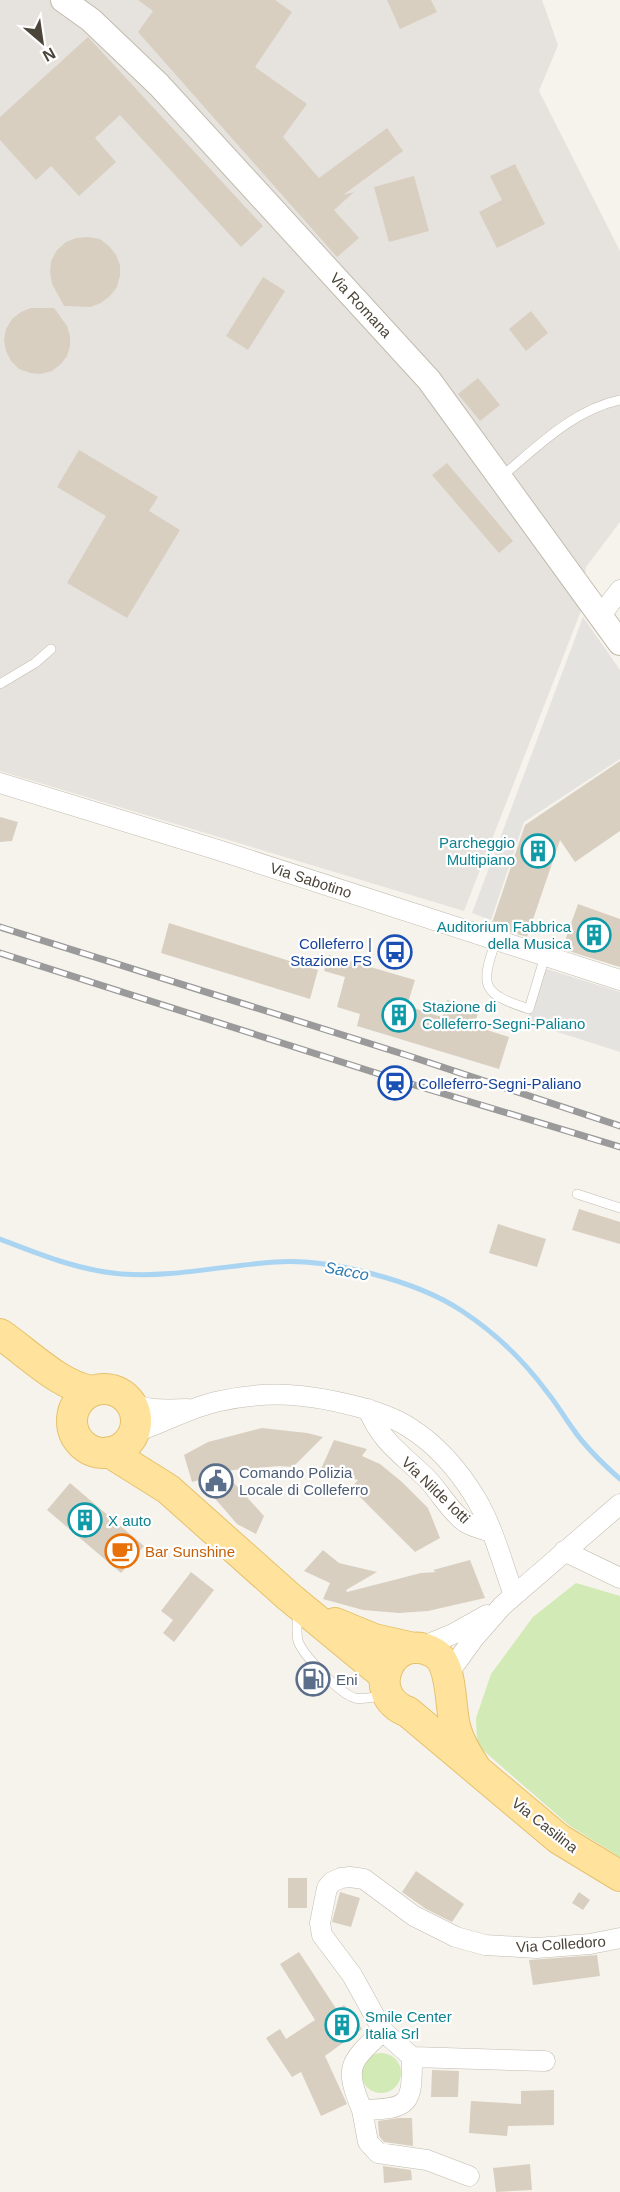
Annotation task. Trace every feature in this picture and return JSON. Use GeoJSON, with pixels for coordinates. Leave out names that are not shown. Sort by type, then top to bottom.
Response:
{"type":"FeatureCollection","features":[{"type":"Feature","properties":{"kind":"main road"},"geometry":{"type":"LineString","coordinates":[[0,1334],[52,1372],[79,1388],[82,1400]]}},
{"type":"Feature","properties":{"kind":"main road"},"geometry":{"type":"LineString","coordinates":[[0,1358],[82,1400]]}},
{"type":"Feature","properties":{"kind":"main road"},"geometry":{"type":"LineString","coordinates":[[125,1441],[98,1452],[79,1441],[72,1420],[82,1400],[99,1389],[117,1391],[131,1402]]}},
{"type":"Feature","properties":{"kind":"main road","name":"Via Casilina"},"geometry":{"type":"LineString","coordinates":[[131,1402],[137,1422],[125,1441],[168,1489],[475,1767],[559,1839],[620,1876]]}},
{"type":"Feature","properties":{"kind":"main road","name":"Via Casilina"},"geometry":{"type":"LineString","coordinates":[[293,1600],[358,1633],[385,1642],[434,1653],[440,1658],[448,1680],[458,1737],[475,1767]]}},
{"type":"Feature","properties":{"kind":"main road"},"geometry":{"type":"LineString","coordinates":[[417,1648],[404,1650],[388,1664],[394,1694],[422,1712],[434,1707],[443,1698],[448,1680]]}},
{"type":"Feature","properties":{"kind":"street","name":"Via Romana"},"geometry":{"type":"LineString","coordinates":[[63,0],[91,20],[159,85],[411,360],[439,393],[620,643]]}},
{"type":"Feature","properties":{"kind":"street"},"geometry":{"type":"LineString","coordinates":[[601,615],[620,590]]}},
{"type":"Feature","properties":{"kind":"street","name":"Via Sabotino"},"geometry":{"type":"LineString","coordinates":[[0,783],[218,850],[620,980]]}},
{"type":"Feature","properties":{"kind":"street","name":"Via Nilde Iotti"},"geometry":{"type":"LineString","coordinates":[[125,1441],[190,1409],[223,1400],[281,1394],[316,1396],[368,1409],[408,1426],[436,1449],[473,1493],[491,1532],[508,1601]]}},
{"type":"Feature","properties":{"kind":"street","name":"Via Nilde Iotti"},"geometry":{"type":"LineString","coordinates":[[131,1402],[134,1405],[157,1408],[190,1409]]}},
{"type":"Feature","properties":{"kind":"street","name":"Via Nilde Iotti"},"geometry":{"type":"LineString","coordinates":[[368,1409],[385,1441],[423,1476],[455,1513],[467,1523],[491,1532]]}},
{"type":"Feature","properties":{"kind":"street"},"geometry":{"type":"LineString","coordinates":[[448,1680],[474,1638],[508,1601],[620,1504]]}},
{"type":"Feature","properties":{"kind":"street"},"geometry":{"type":"LineString","coordinates":[[564,1551],[620,1578]]}},
{"type":"Feature","properties":{"kind":"street"},"geometry":{"type":"LineString","coordinates":[[417,1648],[453,1634],[508,1601]]}},
{"type":"Feature","properties":{"kind":"street","name":"Via Colledoro"},"geometry":{"type":"LineString","coordinates":[[412,2057],[383,2031],[352,1975],[322,1935],[320,1923],[326,1891],[332,1882],[350,1877],[363,1879],[414,1916],[449,1934],[478,1944],[536,1948],[590,1944],[620,1938]]}},
{"type":"Feature","properties":{"kind":"street"},"geometry":{"type":"LineString","coordinates":[[383,2031],[360,2054],[351,2068],[351,2082],[362,2110],[368,2142],[378,2153],[427,2160],[469,2176]]}},
{"type":"Feature","properties":{"kind":"street"},"geometry":{"type":"LineString","coordinates":[[362,2110],[392,2109],[405,2101],[411,2093],[412,2057],[545,2061]]}},
{"type":"Feature","properties":{"kind":"lane"},"geometry":{"type":"LineString","coordinates":[[501,477],[577,417],[597,406],[620,400]]}},
{"type":"Feature","properties":{"kind":"lane"},"geometry":{"type":"LineString","coordinates":[[0,684],[35,663],[51,649]]}},
{"type":"Feature","properties":{"kind":"lane"},"geometry":{"type":"LineString","coordinates":[[496,940],[487,966],[486,979],[492,992],[504,1000],[529,1009],[546,956]]}},
{"type":"Feature","properties":{"kind":"lane"},"geometry":{"type":"LineString","coordinates":[[577,1194],[620,1208]]}},
{"type":"Feature","properties":{"kind":"shaded area"},"geometry":{"type":"Polygon","coordinates":[[[0,0],[542,0],[558,45],[539,91],[620,251],[620,522],[586,567],[581,611],[464,911],[0,771],[0,0]]]}},
{"type":"Feature","properties":{"kind":"shaded area"},"geometry":{"type":"Polygon","coordinates":[[[583,617],[620,670],[620,759],[524,822],[491,920],[472,913],[583,617]]]}},
{"type":"Feature","properties":{"kind":"shaded area"},"geometry":{"type":"Polygon","coordinates":[[[544,968],[620,992],[620,1052],[526,1022],[544,968]]]}},
{"type":"Feature","properties":{"kind":"green space"},"geometry":{"type":"Polygon","coordinates":[[[576,1583],[620,1596],[620,1857],[570,1826],[477,1745],[476,1718],[491,1674],[533,1617],[576,1583]]]}},
{"type":"Feature","properties":{"kind":"green space"},"geometry":{"type":"Polygon","coordinates":[[[381,2053],[395,2059],[401,2073],[395,2087],[381,2093],[367,2087],[361,2073],[367,2059],[381,2053]]]}},
{"type":"Feature","properties":{"kind":"building"},"geometry":{"type":"Polygon","coordinates":[[[138,0],[275,0],[292,12],[255,67],[307,104],[283,137],[319,178],[387,128],[403,151],[343,195],[354,192],[334,210],[359,238],[337,257],[138,32],[153,11],[138,0]]]}},
{"type":"Feature","properties":{"kind":"building"},"geometry":{"type":"Polygon","coordinates":[[[387,0],[431,0],[437,12],[400,29],[387,0]]]}},
{"type":"Feature","properties":{"kind":"building"},"geometry":{"type":"Polygon","coordinates":[[[88,37],[263,226],[241,247],[120,115],[95,138],[116,162],[79,196],[51,166],[36,180],[0,140],[0,117],[88,37]]]}},
{"type":"Feature","properties":{"kind":"building"},"geometry":{"type":"Polygon","coordinates":[[[515,164],[545,224],[497,248],[479,212],[502,200],[490,176],[515,164]]]}},
{"type":"Feature","properties":{"kind":"building"},"geometry":{"type":"Polygon","coordinates":[[[414,176],[429,231],[389,242],[374,187],[414,176]]]}},
{"type":"Feature","properties":{"kind":"building"},"geometry":{"type":"Polygon","coordinates":[[[88,237],[100,239],[116,255],[120,265],[117,287],[101,303],[90,307],[64,306],[52,284],[51,261],[57,250],[66,242],[88,237]]]}},
{"type":"Feature","properties":{"kind":"building"},"geometry":{"type":"Polygon","coordinates":[[[263,277],[285,291],[248,350],[226,336],[263,277]]]}},
{"type":"Feature","properties":{"kind":"building"},"geometry":{"type":"Polygon","coordinates":[[[31,308],[54,308],[67,326],[70,336],[67,356],[61,364],[52,371],[41,374],[19,369],[11,361],[4,340],[6,329],[12,319],[31,308]]]}},
{"type":"Feature","properties":{"kind":"building"},"geometry":{"type":"Polygon","coordinates":[[[531,311],[548,333],[526,351],[509,329],[531,311]]]}},
{"type":"Feature","properties":{"kind":"building"},"geometry":{"type":"Polygon","coordinates":[[[478,378],[500,405],[480,421],[458,394],[478,378]]]}},
{"type":"Feature","properties":{"kind":"building"},"geometry":{"type":"Polygon","coordinates":[[[79,450],[158,497],[149,511],[180,530],[127,618],[67,583],[106,516],[57,487],[79,450]]]}},
{"type":"Feature","properties":{"kind":"building"},"geometry":{"type":"Polygon","coordinates":[[[447,463],[513,541],[499,553],[432,475],[447,463]]]}},
{"type":"Feature","properties":{"kind":"building","name":"Parcheggio Multipiano"},"geometry":{"type":"Polygon","coordinates":[[[620,761],[620,831],[575,862],[560,840],[527,937],[491,926],[525,825],[620,761]]]}},
{"type":"Feature","properties":{"kind":"building"},"geometry":{"type":"Polygon","coordinates":[[[0,817],[18,822],[12,841],[0,842],[0,817]]]}},
{"type":"Feature","properties":{"kind":"building","name":"Auditorium Fabbrica della Musica"},"geometry":{"type":"Polygon","coordinates":[[[578,904],[620,919],[620,967],[562,949],[578,904]]]}},
{"type":"Feature","properties":{"kind":"building"},"geometry":{"type":"Polygon","coordinates":[[[169,923],[318,970],[310,999],[161,953],[169,923]]]}},
{"type":"Feature","properties":{"kind":"building","name":"Stazione di Colleferro-Segni-Paliano"},"geometry":{"type":"Polygon","coordinates":[[[329,955],[415,980],[407,1006],[442,1017],[447,1000],[479,1010],[474,1026],[509,1037],[499,1069],[357,1026],[360,1014],[337,1007],[345,977],[324,971],[329,955]]]}},
{"type":"Feature","properties":{"kind":"building"},"geometry":{"type":"Polygon","coordinates":[[[579,1209],[620,1222],[620,1244],[572,1230],[579,1209]]]}},
{"type":"Feature","properties":{"kind":"building"},"geometry":{"type":"Polygon","coordinates":[[[498,1224],[546,1239],[537,1267],[489,1253],[498,1224]]]}},
{"type":"Feature","properties":{"kind":"building","name":"Comando Polizia Locale di Colleferro"},"geometry":{"type":"Polygon","coordinates":[[[262,1428],[323,1437],[293,1467],[223,1471],[264,1516],[256,1534],[237,1524],[199,1480],[192,1482],[184,1455],[208,1442],[262,1428]]]}},
{"type":"Feature","properties":{"kind":"building"},"geometry":{"type":"Polygon","coordinates":[[[334,1440],[367,1449],[362,1456],[380,1464],[428,1508],[440,1538],[415,1552],[351,1488],[358,1480],[321,1469],[334,1440]]]}},
{"type":"Feature","properties":{"kind":"building","name":"X auto"},"geometry":{"type":"Polygon","coordinates":[[[70,1483],[144,1546],[121,1573],[47,1510],[70,1483]]]}},
{"type":"Feature","properties":{"kind":"building"},"geometry":{"type":"Polygon","coordinates":[[[323,1550],[339,1563],[377,1572],[346,1590],[347,1592],[421,1573],[436,1572],[433,1570],[470,1560],[485,1598],[428,1611],[399,1613],[363,1610],[323,1599],[330,1583],[304,1571],[323,1550]]]}},
{"type":"Feature","properties":{"kind":"building"},"geometry":{"type":"Polygon","coordinates":[[[191,1572],[214,1590],[174,1642],[163,1633],[173,1620],[161,1611],[191,1572]]]}},
{"type":"Feature","properties":{"kind":"building","name":"Eni"},"geometry":{"type":"Polygon","coordinates":[[[310,1670],[322,1682],[314,1691],[301,1680],[310,1670]]]}},
{"type":"Feature","properties":{"kind":"building"},"geometry":{"type":"Polygon","coordinates":[[[416,1871],[464,1904],[452,1922],[426,1909],[402,1892],[416,1871]]]}},
{"type":"Feature","properties":{"kind":"building"},"geometry":{"type":"Polygon","coordinates":[[[288,1878],[307,1878],[307,1908],[288,1908],[288,1878]]]}},
{"type":"Feature","properties":{"kind":"building"},"geometry":{"type":"Polygon","coordinates":[[[340,1892],[360,1898],[351,1927],[332,1922],[340,1892]]]}},
{"type":"Feature","properties":{"kind":"building"},"geometry":{"type":"Polygon","coordinates":[[[579,1892],[590,1900],[583,1910],[572,1903],[579,1892]]]}},
{"type":"Feature","properties":{"kind":"building"},"geometry":{"type":"Polygon","coordinates":[[[299,1952],[337,2010],[344,2005],[362,2029],[325,2056],[347,2104],[321,2116],[301,2072],[292,2077],[266,2038],[280,2029],[286,2039],[315,2020],[280,1964],[299,1952]]]}},
{"type":"Feature","properties":{"kind":"building"},"geometry":{"type":"Polygon","coordinates":[[[597,1955],[600,1976],[533,1985],[529,1960],[597,1955]]]}},
{"type":"Feature","properties":{"kind":"building"},"geometry":{"type":"Polygon","coordinates":[[[432,2070],[459,2071],[458,2097],[431,2097],[432,2070]]]}},
{"type":"Feature","properties":{"kind":"building"},"geometry":{"type":"Polygon","coordinates":[[[554,2090],[554,2125],[508,2126],[507,2136],[469,2133],[471,2101],[521,2104],[521,2091],[554,2090]]]}},
{"type":"Feature","properties":{"kind":"building"},"geometry":{"type":"Polygon","coordinates":[[[412,2118],[413,2146],[384,2142],[379,2136],[378,2121],[412,2118]]]}},
{"type":"Feature","properties":{"kind":"building"},"geometry":{"type":"Polygon","coordinates":[[[530,2164],[532,2190],[496,2192],[493,2168],[530,2164]]]}},
{"type":"Feature","properties":{"kind":"building"},"geometry":{"type":"Polygon","coordinates":[[[383,2166],[411,2170],[412,2180],[384,2183],[383,2166]]]}},
{"type":"Feature","properties":{"kind":"waterway","name":"Sacco"},"geometry":{"type":"LineString","coordinates":[[0,1239],[60,1261],[122,1274],[160,1274],[276,1262],[297,1262],[346,1268],[397,1281],[421,1290],[462,1311],[508,1348],[538,1380],[583,1443],[620,1479]]}},
{"type":"Feature","properties":{"kind":"railway"},"geometry":{"type":"LineString","coordinates":[[0,927],[406,1055],[620,1126]]}},
{"type":"Feature","properties":{"kind":"railway"},"geometry":{"type":"LineString","coordinates":[[0,953],[398,1080],[620,1147]]}},
{"type":"Feature","properties":{"kind":"place","name":"Parcheggio Multipiano"},"geometry":{"type":"Point","coordinates":[538,851]}},
{"type":"Feature","properties":{"kind":"place","name":"Auditorium Fabbrica della Musica"},"geometry":{"type":"Point","coordinates":[594,935]}},
{"type":"Feature","properties":{"kind":"place","name":"Colleferro | Stazione FS"},"geometry":{"type":"Point","coordinates":[395,952]}},
{"type":"Feature","properties":{"kind":"place","name":"Stazione di Colleferro-Segni-Paliano"},"geometry":{"type":"Point","coordinates":[399,1015]}},
{"type":"Feature","properties":{"kind":"place","name":"Colleferro-Segni-Paliano"},"geometry":{"type":"Point","coordinates":[395,1083]}},
{"type":"Feature","properties":{"kind":"place","name":"Comando Polizia Locale di Colleferro"},"geometry":{"type":"Point","coordinates":[216,1481]}},
{"type":"Feature","properties":{"kind":"place","name":"X auto"},"geometry":{"type":"Point","coordinates":[85,1520]}},
{"type":"Feature","properties":{"kind":"place","name":"Bar Sunshine"},"geometry":{"type":"Point","coordinates":[122,1551]}},
{"type":"Feature","properties":{"kind":"place","name":"Eni"},"geometry":{"type":"Point","coordinates":[313,1679]}},
{"type":"Feature","properties":{"kind":"place","name":"Smile Center Italia Srl"},"geometry":{"type":"Point","coordinates":[342,2025]}}]}
